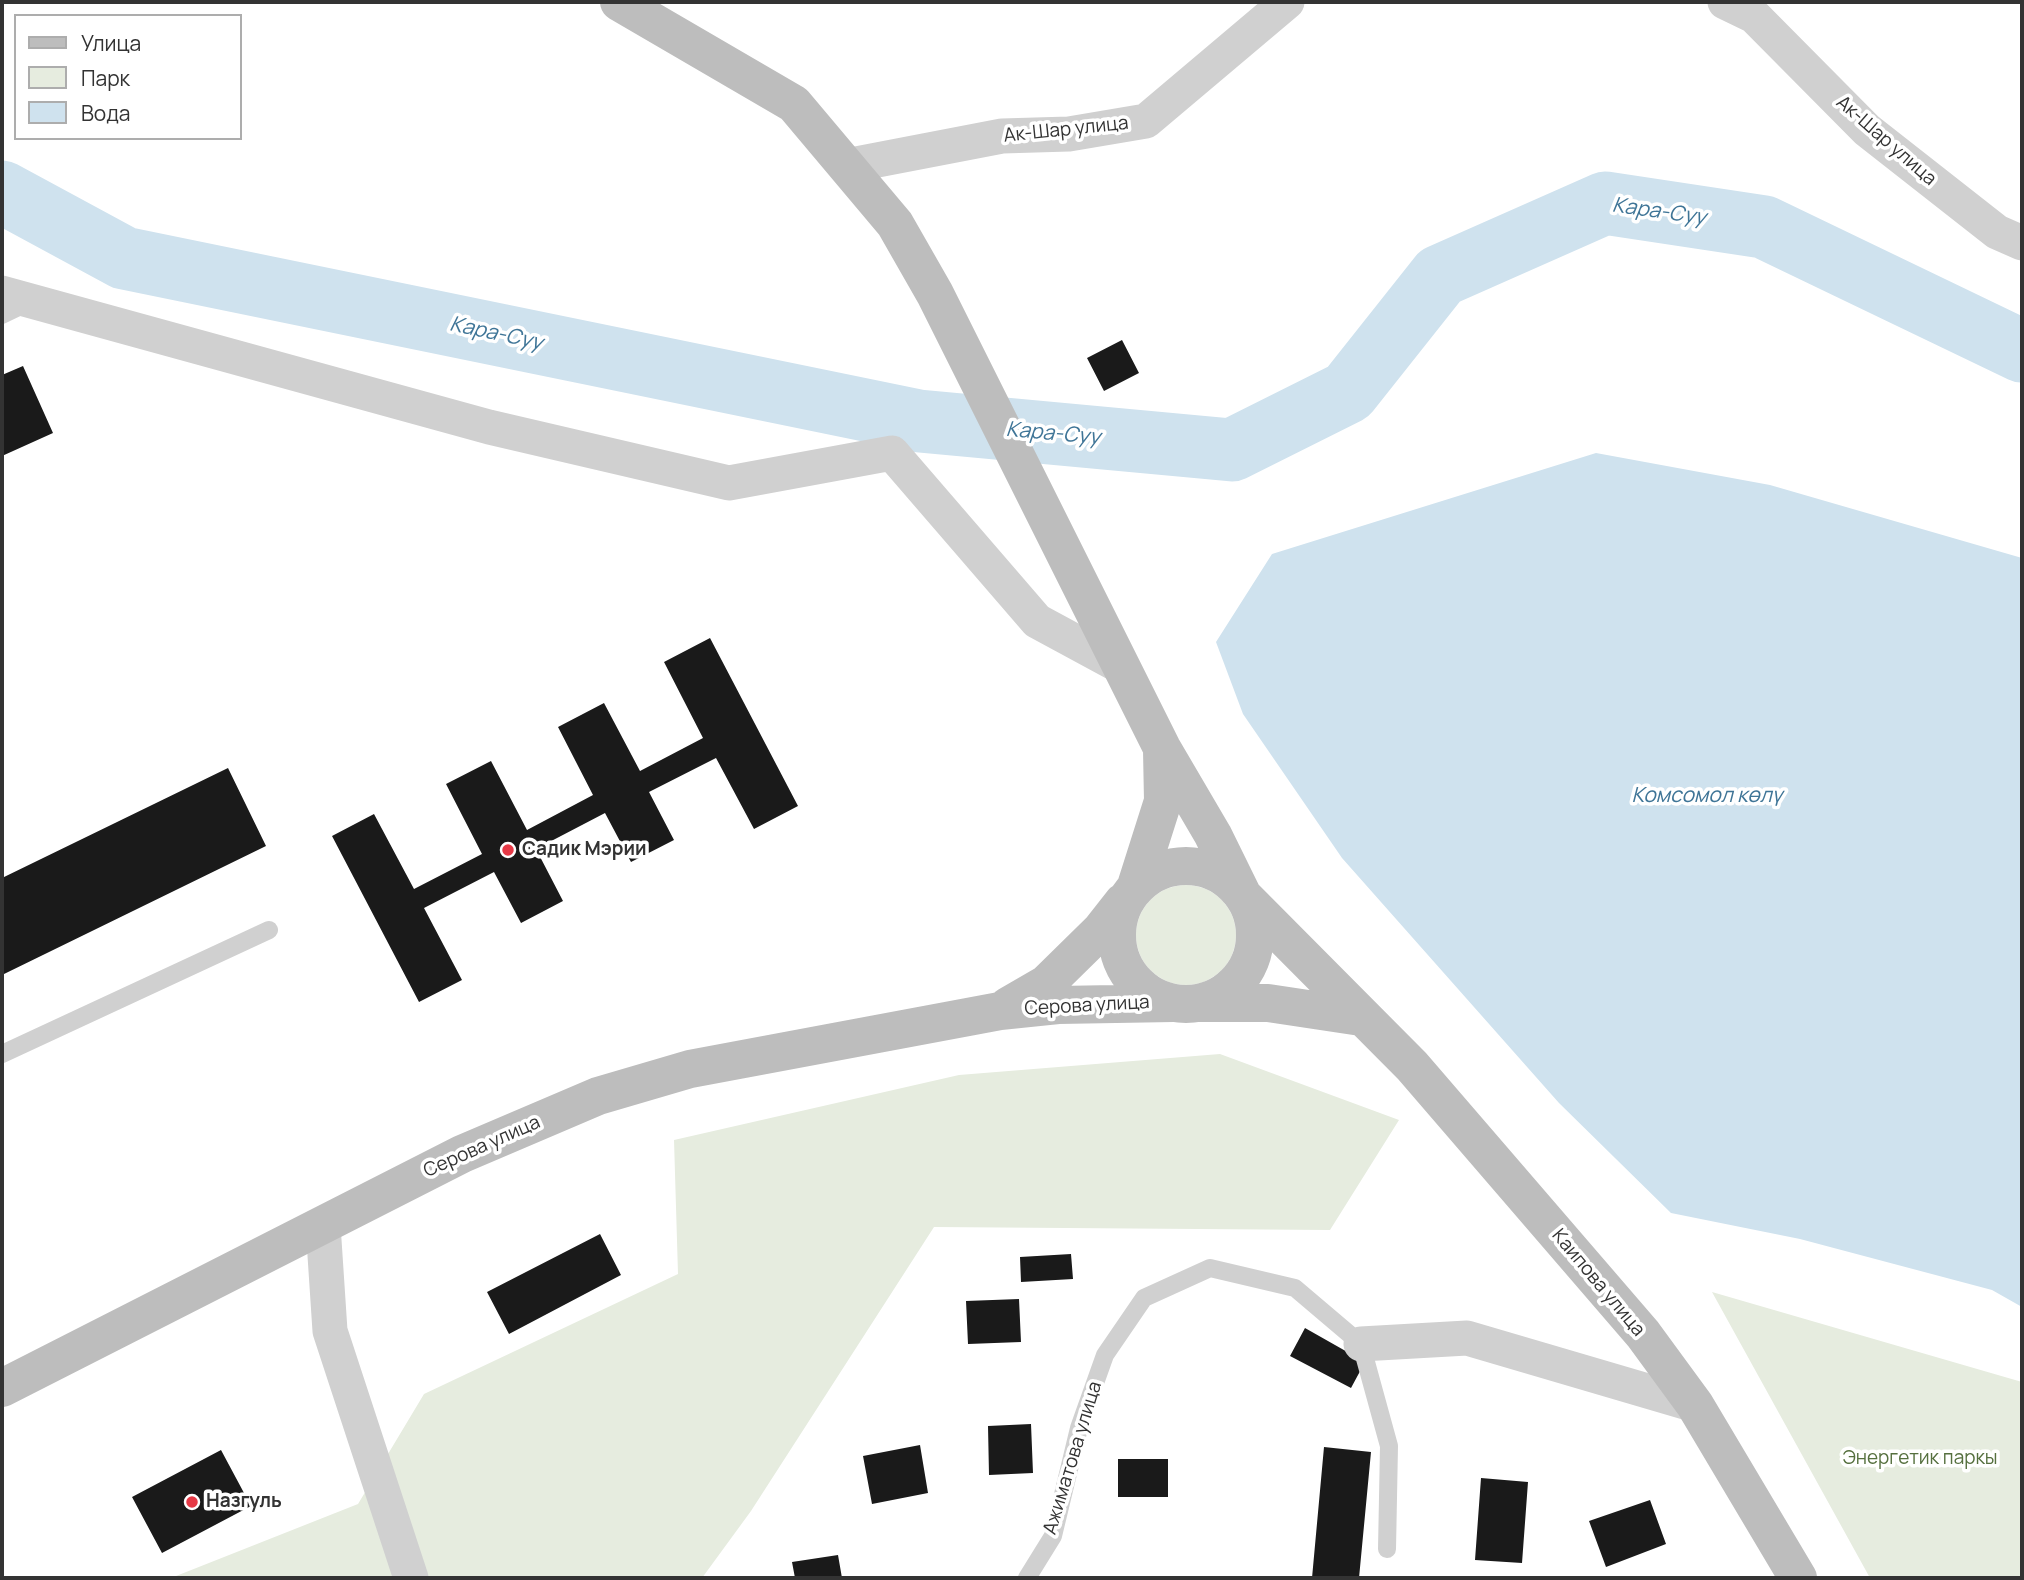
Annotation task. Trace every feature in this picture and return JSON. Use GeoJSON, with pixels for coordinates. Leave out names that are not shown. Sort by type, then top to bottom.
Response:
{"type":"FeatureCollection","features":[{"type":"Feature","properties":{"kind":"main road"},"geometry":{"type":"LineString","coordinates":[[619,2],[794,104],[895,224],[949,323],[1162,748],[1213,835],[1254,923],[1254,949],[1244,974],[1225,992],[1187,1003]]}},
{"type":"Feature","properties":{"kind":"main road"},"geometry":{"type":"LineString","coordinates":[[1162,748],[1163,801],[1133,890],[1118,919],[1117,947],[1127,973],[1147,993],[1187,1003],[1268,1003],[1361,1017]]}},
{"type":"Feature","properties":{"kind":"main road"},"geometry":{"type":"LineString","coordinates":[[1133,890],[1155,872],[1178,866],[1203,867],[1224,877],[1243,896]]}},
{"type":"Feature","properties":{"kind":"main road","name":"Серова улица"},"geometry":{"type":"LineString","coordinates":[[1000,1011],[1046,985],[1101,930],[1133,890]]}},
{"type":"Feature","properties":{"kind":"main road","name":"Каипова улица"},"geometry":{"type":"LineString","coordinates":[[1243,896],[1412,1066],[1643,1334],[1695,1405],[1798,1578]]}},
{"type":"Feature","properties":{"kind":"main road","name":"Серова улица"},"geometry":{"type":"LineString","coordinates":[[2,1388],[462,1154],[598,1096],[690,1069],[1000,1011],[1058,1005],[1187,1003]]}},
{"type":"Feature","properties":{"kind":"street","name":"Ак-Шар улица"},"geometry":{"type":"LineString","coordinates":[[846,166],[1002,136],[1069,134],[1146,121],[1287,2]]}},
{"type":"Feature","properties":{"kind":"street","name":"Ак-Шар улица"},"geometry":{"type":"LineString","coordinates":[[1725,2],[1754,16],[1867,130],[1997,232],[2022,243]]}},
{"type":"Feature","properties":{"kind":"street"},"geometry":{"type":"LineString","coordinates":[[11,303],[489,427],[729,483],[892,453],[1037,621],[1122,667]]}},
{"type":"Feature","properties":{"kind":"street"},"geometry":{"type":"LineString","coordinates":[[323,1225],[330,1331],[411,1578]]}},
{"type":"Feature","properties":{"kind":"street"},"geometry":{"type":"LineString","coordinates":[[1361,1344],[1467,1338],[1695,1405]]}},
{"type":"Feature","properties":{"kind":"lane"},"geometry":{"type":"LineString","coordinates":[[2,1054],[269,930]]}},
{"type":"Feature","properties":{"kind":"lane","name":"Ажиматова улица"},"geometry":{"type":"LineString","coordinates":[[1027,1578],[1053,1536],[1079,1428],[1105,1355],[1144,1298],[1210,1268],[1295,1288],[1361,1344]]}},
{"type":"Feature","properties":{"kind":"lane"},"geometry":{"type":"LineString","coordinates":[[1361,1344],[1389,1446],[1387,1549]]}},
{"type":"Feature","properties":{"kind":"green space"},"geometry":{"type":"Polygon","coordinates":[[[1186,885],[1214,893],[1228,907],[1236,935],[1228,963],[1214,977],[1186,985],[1158,977],[1144,963],[1136,935],[1144,907],[1158,893],[1186,885]]]}},
{"type":"Feature","properties":{"kind":"green space"},"geometry":{"type":"Polygon","coordinates":[[[1220,1054],[1399,1120],[1330,1230],[934,1227],[751,1511],[702,1578],[171,1578],[358,1504],[424,1394],[678,1274],[674,1140],[959,1075],[1220,1054]]]}},
{"type":"Feature","properties":{"kind":"green space","name":"Энергетик паркы"},"geometry":{"type":"Polygon","coordinates":[[[1712,1292],[2022,1382],[2022,1578],[1870,1578],[1712,1292]]]}},
{"type":"Feature","properties":{"kind":"water","name":"Комсомол көлү"},"geometry":{"type":"Polygon","coordinates":[[[1596,453],[1770,485],[2022,558],[2022,1307],[1992,1290],[1800,1239],[1671,1213],[1559,1103],[1342,858],[1243,714],[1216,642],[1272,554],[1596,453]]]}},
{"type":"Feature","properties":{"kind":"building"},"geometry":{"type":"Polygon","coordinates":[[[1122,340],[1139,373],[1104,391],[1087,358],[1122,340]]]}},
{"type":"Feature","properties":{"kind":"building"},"geometry":{"type":"Polygon","coordinates":[[[23,366],[53,433],[2,456],[2,375],[23,366]]]}},
{"type":"Feature","properties":{"kind":"building"},"geometry":{"type":"Polygon","coordinates":[[[710,638],[798,806],[754,829],[716,758],[649,792],[674,840],[631,862],[605,813],[536,849],[563,901],[521,923],[494,872],[424,908],[462,980],[419,1002],[332,836],[374,814],[414,889],[482,854],[446,784],[491,761],[527,830],[593,795],[558,727],[604,703],[640,771],[703,738],[664,662],[710,638]]]}},
{"type":"Feature","properties":{"kind":"building"},"geometry":{"type":"Polygon","coordinates":[[[228,768],[266,846],[2,975],[2,878],[228,768]]]}},
{"type":"Feature","properties":{"kind":"building"},"geometry":{"type":"Polygon","coordinates":[[[600,1234],[621,1275],[509,1334],[487,1292],[600,1234]]]}},
{"type":"Feature","properties":{"kind":"building"},"geometry":{"type":"Polygon","coordinates":[[[1071,1254],[1073,1279],[1021,1282],[1020,1257],[1071,1254]]]}},
{"type":"Feature","properties":{"kind":"building"},"geometry":{"type":"Polygon","coordinates":[[[1019,1299],[1021,1342],[968,1344],[966,1301],[1019,1299]]]}},
{"type":"Feature","properties":{"kind":"building"},"geometry":{"type":"Polygon","coordinates":[[[1305,1328],[1365,1362],[1351,1388],[1290,1356],[1305,1328]]]}},
{"type":"Feature","properties":{"kind":"building"},"geometry":{"type":"Polygon","coordinates":[[[1031,1424],[1033,1473],[989,1475],[988,1426],[1031,1424]]]}},
{"type":"Feature","properties":{"kind":"building"},"geometry":{"type":"Polygon","coordinates":[[[920,1445],[928,1493],[872,1504],[863,1456],[920,1445]]]}},
{"type":"Feature","properties":{"kind":"building"},"geometry":{"type":"Polygon","coordinates":[[[1324,1447],[1371,1452],[1359,1578],[1312,1578],[1324,1447]]]}},
{"type":"Feature","properties":{"kind":"building","name":"Назгуль"},"geometry":{"type":"Polygon","coordinates":[[[221,1450],[251,1506],[162,1553],[132,1497],[221,1450]]]}},
{"type":"Feature","properties":{"kind":"building"},"geometry":{"type":"Polygon","coordinates":[[[1118,1459],[1168,1459],[1168,1497],[1118,1497],[1118,1459]]]}},
{"type":"Feature","properties":{"kind":"building"},"geometry":{"type":"Polygon","coordinates":[[[1481,1478],[1528,1482],[1522,1563],[1475,1560],[1481,1478]]]}},
{"type":"Feature","properties":{"kind":"building"},"geometry":{"type":"Polygon","coordinates":[[[1650,1500],[1666,1544],[1606,1567],[1589,1521],[1650,1500]]]}},
{"type":"Feature","properties":{"kind":"building"},"geometry":{"type":"Polygon","coordinates":[[[838,1555],[842,1578],[795,1578],[792,1562],[838,1555]]]}},
{"type":"Feature","properties":{"kind":"waterway","name":"Кара-Суу"},"geometry":{"type":"LineString","coordinates":[[2,192],[124,258],[919,421],[1232,450],[1348,392],[1440,276],[1605,203],[1764,227],[2022,351]]}},
{"type":"Feature","properties":{"kind":"place","name":"Садик Мэрии"},"geometry":{"type":"Point","coordinates":[508,850]}},
{"type":"Feature","properties":{"kind":"place","name":"Назгуль"},"geometry":{"type":"Point","coordinates":[192,1502]}}]}
